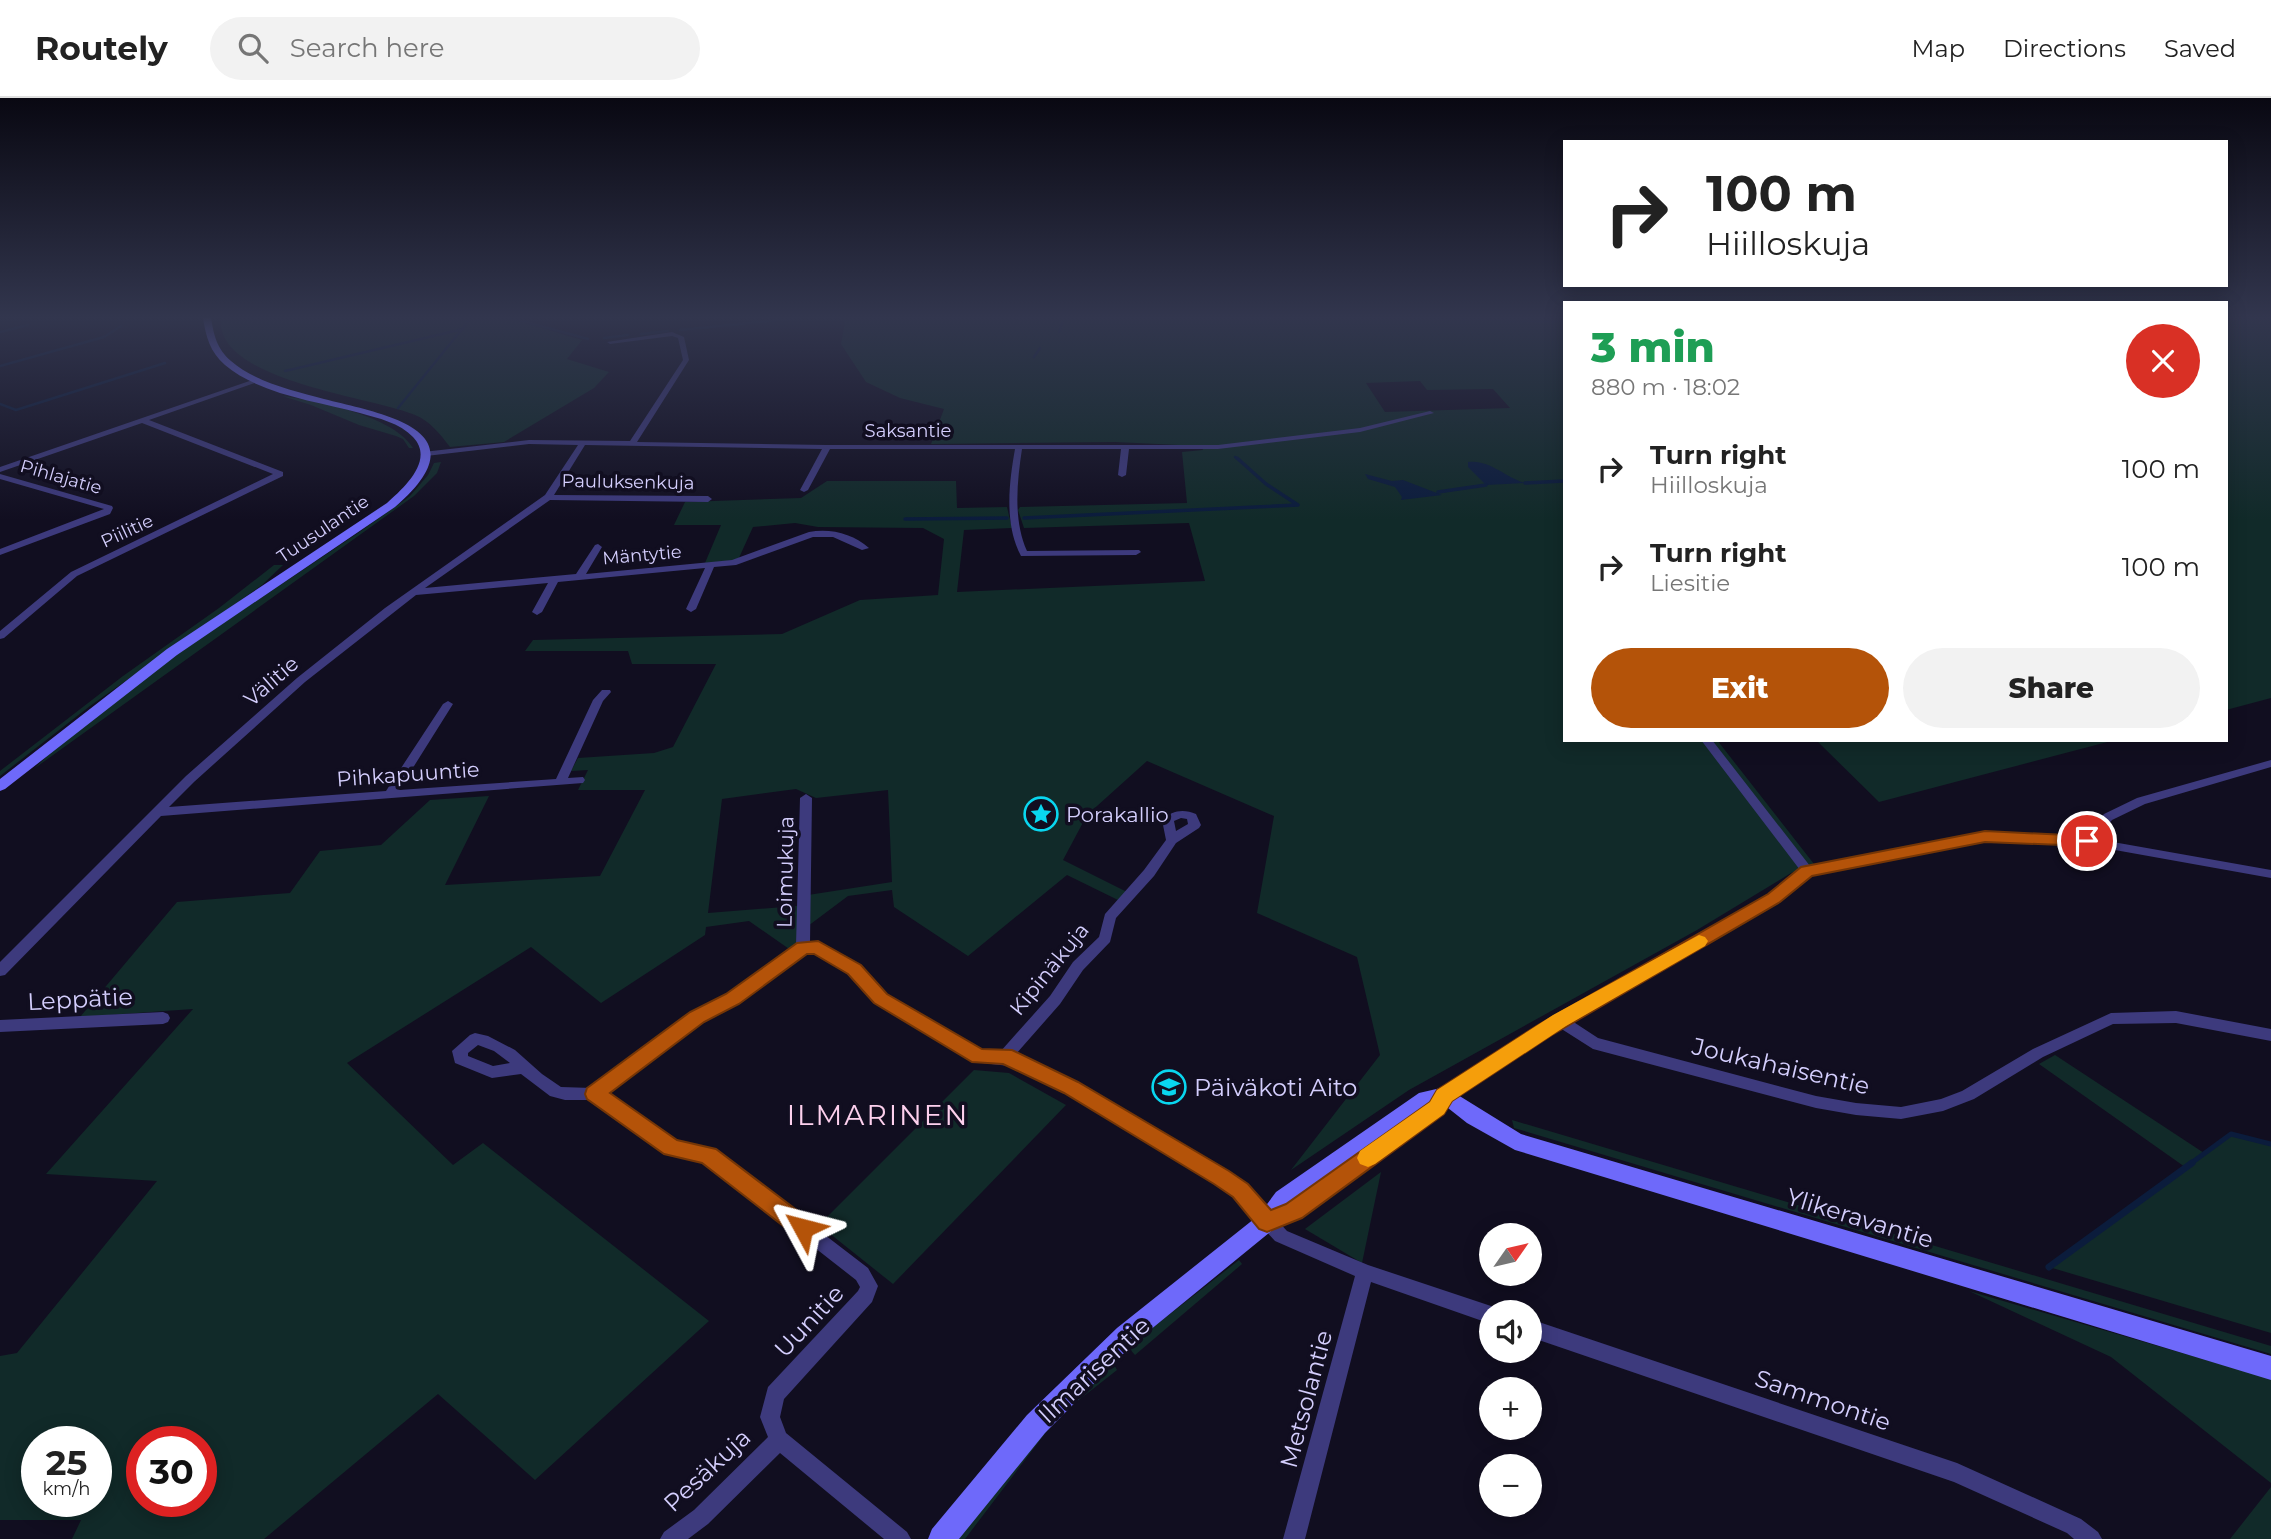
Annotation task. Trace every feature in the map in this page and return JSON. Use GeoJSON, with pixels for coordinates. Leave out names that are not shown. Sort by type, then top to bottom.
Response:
{"type":"FeatureCollection","features":[{"type":"Feature","properties":{"kind":"main road"},"geometry":{"type":"LineString","coordinates":[[275,385],[398,423],[419,437],[426,454]]}},
{"type":"Feature","properties":{"kind":"main road","name":"Tuusulantie"},"geometry":{"type":"LineString","coordinates":[[0,786],[172,652],[391,505],[418,478],[426,454]]}},
{"type":"Feature","properties":{"kind":"main road","name":"Ilmarisentie"},"geometry":{"type":"LineString","coordinates":[[942,1539],[1036,1424],[1125,1336],[1267,1222],[1294,1211],[1437,1108],[1445,1096]]}},
{"type":"Feature","properties":{"kind":"main road","name":"Ylikeravantie"},"geometry":{"type":"LineString","coordinates":[[1445,1096],[1515,1141],[2271,1368]]}},
{"type":"Feature","properties":{"kind":"street"},"geometry":{"type":"LineString","coordinates":[[0,470],[243,385]]}},
{"type":"Feature","properties":{"kind":"street"},"geometry":{"type":"LineString","coordinates":[[632,444],[670,385]]}},
{"type":"Feature","properties":{"kind":"street","name":"Saksantie"},"geometry":{"type":"LineString","coordinates":[[426,454],[508,443],[827,447],[1218,447],[1360,430],[1430,413]]}},
{"type":"Feature","properties":{"kind":"street","name":"Piilitie"},"geometry":{"type":"LineString","coordinates":[[0,636],[74,574],[280,474],[142,420]]}},
{"type":"Feature","properties":{"kind":"street","name":"Välitie"},"geometry":{"type":"LineString","coordinates":[[0,971],[156,812],[301,680],[413,592],[548,496],[583,443]]}},
{"type":"Feature","properties":{"kind":"street"},"geometry":{"type":"LineString","coordinates":[[1019,446],[1013,508],[1020,548],[1024,554],[1136,552]]}},
{"type":"Feature","properties":{"kind":"street"},"geometry":{"type":"LineString","coordinates":[[1122,475],[1125,446]]}},
{"type":"Feature","properties":{"kind":"street"},"geometry":{"type":"LineString","coordinates":[[804,490],[827,447]]}},
{"type":"Feature","properties":{"kind":"street","name":"Pihlajatie"},"geometry":{"type":"LineString","coordinates":[[0,476],[109,508],[107,512],[0,552]]}},
{"type":"Feature","properties":{"kind":"street","name":"Pauluksenkuja"},"geometry":{"type":"LineString","coordinates":[[548,496],[708,499]]}},
{"type":"Feature","properties":{"kind":"street","name":"Mäntytie"},"geometry":{"type":"LineString","coordinates":[[413,592],[711,565],[751,559],[812,534],[825,532],[836,533],[865,548]]}},
{"type":"Feature","properties":{"kind":"street"},"geometry":{"type":"LineString","coordinates":[[580,576],[598,547]]}},
{"type":"Feature","properties":{"kind":"street"},"geometry":{"type":"LineString","coordinates":[[691,609],[711,565]]}},
{"type":"Feature","properties":{"kind":"street"},"geometry":{"type":"LineString","coordinates":[[537,612],[555,578]]}},
{"type":"Feature","properties":{"kind":"street"},"geometry":{"type":"LineString","coordinates":[[560,782],[598,700],[606,692]]}},
{"type":"Feature","properties":{"kind":"street"},"geometry":{"type":"LineString","coordinates":[[390,795],[448,704]]}},
{"type":"Feature","properties":{"kind":"street"},"geometry":{"type":"LineString","coordinates":[[1708,742],[1807,871]]}},
{"type":"Feature","properties":{"kind":"street"},"geometry":{"type":"LineString","coordinates":[[2087,841],[2108,817],[2141,801],[2271,763]]}},
{"type":"Feature","properties":{"kind":"street","name":"Pihkapuuntie"},"geometry":{"type":"LineString","coordinates":[[156,812],[579,780]]}},
{"type":"Feature","properties":{"kind":"street","name":"Loimukuja"},"geometry":{"type":"LineString","coordinates":[[803,947],[806,798]]}},
{"type":"Feature","properties":{"kind":"street","name":"Ilmarisentie"},"geometry":{"type":"LineString","coordinates":[[1445,1096],[1560,1021],[1774,898],[1807,871],[1985,836],[2087,841],[2271,874]]}},
{"type":"Feature","properties":{"kind":"street","name":"Kipinäkuja"},"geometry":{"type":"LineString","coordinates":[[1005,1056],[1055,1000],[1078,967],[1105,939],[1110,917],[1149,873],[1172,840]]}},
{"type":"Feature","properties":{"kind":"street"},"geometry":{"type":"LineString","coordinates":[[526,1067],[557,1092],[595,1094],[697,1017],[733,999],[803,947],[818,948],[855,970],[880,999],[979,1057],[1005,1056],[1071,1088],[1222,1177],[1240,1191],[1281,1236],[1365,1272],[1479,1311]]}},
{"type":"Feature","properties":{"kind":"street","name":"Joukahaisentie"},"geometry":{"type":"LineString","coordinates":[[1560,1021],[1593,1043],[1816,1101],[1856,1110],[1901,1113],[1943,1105],[1968,1095],[2038,1053],[2111,1019],[2176,1017],[2271,1035]]}},
{"type":"Feature","properties":{"kind":"street","name":"Leppätie"},"geometry":{"type":"LineString","coordinates":[[0,1026],[163,1018]]}},
{"type":"Feature","properties":{"kind":"street","name":"Uunitie"},"geometry":{"type":"LineString","coordinates":[[595,1094],[672,1147],[708,1155],[862,1274],[869,1286],[866,1296],[775,1394],[770,1417],[779,1440]]}},
{"type":"Feature","properties":{"kind":"street","name":"Metsolantie"},"geometry":{"type":"LineString","coordinates":[[1294,1539],[1365,1272]]}},
{"type":"Feature","properties":{"kind":"street","name":"Sammontie"},"geometry":{"type":"LineString","coordinates":[[1542,1332],[1957,1473],[2074,1527],[2091,1539]]}},
{"type":"Feature","properties":{"kind":"street"},"geometry":{"type":"LineString","coordinates":[[779,1440],[900,1539]]}},
{"type":"Feature","properties":{"kind":"street","name":"Pesäkuja"},"geometry":{"type":"LineString","coordinates":[[671,1539],[701,1517],[779,1440]]}},
{"type":"Feature","properties":{"kind":"green space"},"geometry":{"type":"Polygon","coordinates":[[[307,385],[597,385],[504,442],[450,447],[430,424],[415,415],[307,385]]]}},
{"type":"Feature","properties":{"kind":"green space"},"geometry":{"type":"Polygon","coordinates":[[[873,385],[1367,385],[1385,412],[1510,408],[1493,389],[1427,390],[1423,385],[1563,385],[1563,742],[1719,742],[1814,864],[1791,873],[1697,930],[1409,1090],[1291,1170],[1380,1055],[1357,957],[1257,913],[1274,816],[1147,761],[1087,815],[1063,860],[1127,892],[1118,900],[1067,875],[968,956],[894,907],[892,890],[848,896],[808,926],[808,895],[892,882],[888,790],[816,798],[796,789],[722,799],[708,913],[797,906],[799,946],[792,951],[749,921],[706,927],[705,935],[601,1003],[531,947],[347,1063],[453,1165],[483,1143],[709,1321],[535,1480],[438,1394],[264,1539],[72,1539],[81,1520],[0,1520],[0,1356],[17,1353],[157,1181],[46,1174],[193,1009],[80,1017],[177,902],[290,893],[320,851],[381,845],[430,800],[489,796],[445,885],[600,876],[645,790],[578,790],[588,770],[571,771],[578,758],[654,753],[673,747],[716,664],[632,664],[628,651],[525,651],[533,640],[782,634],[860,600],[938,595],[944,539],[923,528],[818,527],[795,523],[753,527],[738,560],[705,563],[721,525],[674,525],[685,502],[801,498],[827,481],[956,481],[957,508],[1007,507],[1012,528],[964,530],[957,592],[1205,581],[1189,523],[1024,528],[1018,510],[1020,507],[1187,503],[1182,452],[1203,450],[1201,446],[1115,442],[931,444],[944,409],[900,398],[873,385]]]}},
{"type":"Feature","properties":{"kind":"green space"},"geometry":{"type":"Polygon","coordinates":[[[2228,385],[2271,385],[2271,698],[2228,709],[2228,385]]]}},
{"type":"Feature","properties":{"kind":"green space"},"geometry":{"type":"Polygon","coordinates":[[[282,396],[334,406],[373,419],[390,427],[413,448],[409,448],[403,439],[396,436],[282,396]]]}},
{"type":"Feature","properties":{"kind":"green space"},"geometry":{"type":"Polygon","coordinates":[[[441,462],[437,473],[414,496],[35,768],[103,709],[146,677],[410,496],[428,475],[434,463],[441,462]]]}},
{"type":"Feature","properties":{"kind":"green space"},"geometry":{"type":"Polygon","coordinates":[[[274,565],[283,565],[262,585],[90,706],[0,776],[0,771],[123,676],[274,565]]]}},
{"type":"Feature","properties":{"kind":"green space"},"geometry":{"type":"Polygon","coordinates":[[[1818,742],[2107,742],[1879,802],[1818,742]]]}},
{"type":"Feature","properties":{"kind":"green space"},"geometry":{"type":"Polygon","coordinates":[[[2055,1055],[2204,1153],[2231,1134],[2271,1144],[2271,1333],[2049,1267],[2185,1167],[2039,1064],[2055,1055]]]}},
{"type":"Feature","properties":{"kind":"green space"},"geometry":{"type":"Polygon","coordinates":[[[974,1070],[1009,1073],[1066,1105],[893,1284],[819,1225],[974,1070]]]}},
{"type":"Feature","properties":{"kind":"green space"},"geometry":{"type":"Polygon","coordinates":[[[1512,1120],[2271,1346],[2271,1354],[1514,1128],[1512,1120]]]}},
{"type":"Feature","properties":{"kind":"green space"},"geometry":{"type":"Polygon","coordinates":[[[1381,1172],[1362,1263],[1305,1229],[1381,1172]]]}},
{"type":"Feature","properties":{"kind":"green space"},"geometry":{"type":"Polygon","coordinates":[[[1239,1260],[1242,1264],[1135,1355],[1128,1347],[1239,1260]]]}},
{"type":"Feature","properties":{"kind":"green space"},"geometry":{"type":"Polygon","coordinates":[[[1969,1291],[2271,1379],[2271,1483],[2111,1357],[1969,1291]]]}},
{"type":"Feature","properties":{"kind":"green space"},"geometry":{"type":"Polygon","coordinates":[[[1111,1359],[1117,1370],[1070,1407],[1050,1427],[965,1539],[956,1539],[978,1505],[1111,1359]]]}},
{"type":"Feature","properties":{"kind":"green space"},"geometry":{"type":"Polygon","coordinates":[[[2271,1487],[2271,1539],[2230,1539],[2234,1534],[2271,1487]]]}},
{"type":"Feature","properties":{"kind":"water"},"geometry":{"type":"Polygon","coordinates":[[[1468,462],[1483,463],[1525,483],[1486,485],[1468,467],[1468,462]]]}},
{"type":"Feature","properties":{"kind":"water"},"geometry":{"type":"Polygon","coordinates":[[[1365,474],[1392,481],[1403,480],[1442,495],[1401,500],[1402,497],[1395,487],[1368,479],[1365,474]]]}},
{"type":"Feature","properties":{"kind":"waterway"},"geometry":{"type":"LineString","coordinates":[[0,404],[16,410],[94,385]]}},
{"type":"Feature","properties":{"kind":"waterway"},"geometry":{"type":"LineString","coordinates":[[398,408],[416,385]]}},
{"type":"Feature","properties":{"kind":"waterway"},"geometry":{"type":"LineString","coordinates":[[1235,457],[1239,460]]}},
{"type":"Feature","properties":{"kind":"waterway"},"geometry":{"type":"LineString","coordinates":[[1024,518],[1298,505],[1266,484],[1237,458]]}},
{"type":"Feature","properties":{"kind":"waterway"},"geometry":{"type":"LineString","coordinates":[[1525,483],[1563,481]]}},
{"type":"Feature","properties":{"kind":"waterway"},"geometry":{"type":"LineString","coordinates":[[1438,492],[1486,485]]}},
{"type":"Feature","properties":{"kind":"waterway"},"geometry":{"type":"LineString","coordinates":[[905,519],[1007,518]]}},
{"type":"Feature","properties":{"kind":"waterway"},"geometry":{"type":"LineString","coordinates":[[2190,1164],[2231,1134],[2271,1144]]}},
{"type":"Feature","properties":{"kind":"waterway"},"geometry":{"type":"LineString","coordinates":[[2049,1267],[2192,1163]]}},
{"type":"Feature","properties":{"kind":"slow traffic"},"geometry":{"type":"LineString","coordinates":[[1368,1158],[1437,1108],[1445,1096],[1560,1021],[1699,941]]}},
{"type":"Feature","properties":{"kind":"place","name":"Porakallio"},"geometry":{"type":"Point","coordinates":[1041,814]}},
{"type":"Feature","properties":{"kind":"place","name":"Päiväkoti Aito"},"geometry":{"type":"Point","coordinates":[1169,1087]}},
{"type":"Feature","properties":{"kind":"district","name":"ILMARINEN"},"geometry":{"type":"Point","coordinates":[878,1115]}},
{"type":"Feature","properties":{"kind":"route"},"geometry":{"type":"LineString","coordinates":[[803,1228],[708,1155],[672,1147],[595,1094],[697,1017],[733,999],[803,947],[818,948],[855,970],[880,999],[979,1057],[1005,1056],[1020,1062],[1071,1088],[1222,1177],[1240,1191],[1267,1222],[1294,1211],[1437,1108],[1445,1096],[1545,1030],[1774,898],[1807,871],[1985,836],[2087,841]]}}]}
